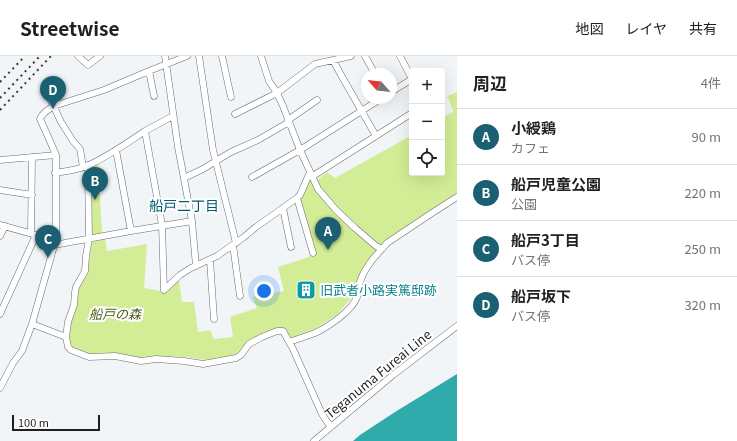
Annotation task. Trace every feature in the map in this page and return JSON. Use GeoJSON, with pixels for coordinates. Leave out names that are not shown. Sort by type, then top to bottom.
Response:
{"type":"FeatureCollection","features":[{"type":"Feature","properties":{"kind":"street"},"geometry":{"type":"LineString","coordinates":[[78,56],[88,66],[100,56]]}},
{"type":"Feature","properties":{"kind":"street"},"geometry":{"type":"LineString","coordinates":[[165,56],[178,147],[192,221],[196,266]]}},
{"type":"Feature","properties":{"kind":"street"},"geometry":{"type":"LineString","coordinates":[[0,388],[12,363],[22,351],[32,324],[55,242],[56,155],[40,119],[44,113],[54,106],[104,90],[187,56]]}},
{"type":"Feature","properties":{"kind":"street"},"geometry":{"type":"LineString","coordinates":[[199,56],[210,130],[234,244],[240,296]]}},
{"type":"Feature","properties":{"kind":"street"},"geometry":{"type":"LineString","coordinates":[[222,56],[231,97]]}},
{"type":"Feature","properties":{"kind":"street"},"geometry":{"type":"LineString","coordinates":[[261,56],[269,81],[277,93],[300,150],[318,189],[354,228],[382,249]]}},
{"type":"Feature","properties":{"kind":"street"},"geometry":{"type":"LineString","coordinates":[[235,114],[277,93],[315,64],[351,56]]}},
{"type":"Feature","properties":{"kind":"street"},"geometry":{"type":"LineString","coordinates":[[364,56],[371,68]]}},
{"type":"Feature","properties":{"kind":"street"},"geometry":{"type":"LineString","coordinates":[[400,56],[409,73]]}},
{"type":"Feature","properties":{"kind":"street"},"geometry":{"type":"LineString","coordinates":[[333,60],[376,136]]}},
{"type":"Feature","properties":{"kind":"street"},"geometry":{"type":"LineString","coordinates":[[149,71],[154,96]]}},
{"type":"Feature","properties":{"kind":"street"},"geometry":{"type":"LineString","coordinates":[[397,88],[409,81]]}},
{"type":"Feature","properties":{"kind":"street"},"geometry":{"type":"LineString","coordinates":[[45,88],[61,122],[72,141],[80,150],[86,166],[89,239],[85,271],[76,287],[74,305],[68,322],[66,337],[68,347],[71,350],[89,356],[114,356],[141,361],[156,359],[203,364],[236,358],[241,355],[249,344],[277,331],[283,331],[322,414],[330,426]]}},
{"type":"Feature","properties":{"kind":"street"},"geometry":{"type":"LineString","coordinates":[[184,178],[203,169],[231,152],[258,140],[317,100]]}},
{"type":"Feature","properties":{"kind":"street"},"geometry":{"type":"LineString","coordinates":[[252,177],[300,150],[373,104]]}},
{"type":"Feature","properties":{"kind":"street"},"geometry":{"type":"LineString","coordinates":[[145,131],[162,225],[164,290],[180,275],[217,256],[297,198],[311,174],[409,115]]}},
{"type":"Feature","properties":{"kind":"street"},"geometry":{"type":"LineString","coordinates":[[55,173],[86,166],[173,116]]}},
{"type":"Feature","properties":{"kind":"street"},"geometry":{"type":"LineString","coordinates":[[116,150],[131,230]]}},
{"type":"Feature","properties":{"kind":"street"},"geometry":{"type":"LineString","coordinates":[[0,160],[56,155]]}},
{"type":"Feature","properties":{"kind":"street"},"geometry":{"type":"LineString","coordinates":[[0,314],[33,234],[32,157]]}},
{"type":"Feature","properties":{"kind":"street"},"geometry":{"type":"LineString","coordinates":[[0,190],[32,195]]}},
{"type":"Feature","properties":{"kind":"street"},"geometry":{"type":"LineString","coordinates":[[289,342],[316,333],[340,317],[350,308],[357,298],[362,276],[370,261],[387,243],[457,197]]}},
{"type":"Feature","properties":{"kind":"street"},"geometry":{"type":"LineString","coordinates":[[297,198],[313,253]]}},
{"type":"Feature","properties":{"kind":"street"},"geometry":{"type":"LineString","coordinates":[[283,208],[291,247]]}},
{"type":"Feature","properties":{"kind":"street"},"geometry":{"type":"LineString","coordinates":[[0,236],[2,226],[33,234],[55,242],[89,239],[131,230],[192,221]]}},
{"type":"Feature","properties":{"kind":"street"},"geometry":{"type":"LineString","coordinates":[[210,260],[214,319]]}},
{"type":"Feature","properties":{"kind":"street"},"geometry":{"type":"LineString","coordinates":[[32,324],[66,337]]}},
{"type":"Feature","properties":{"kind":"street","name":"Teganuma Fureai Line"},"geometry":{"type":"LineString","coordinates":[[314,441],[393,374],[457,326]]}},
{"type":"Feature","properties":{"kind":"green space"},"geometry":{"type":"Polygon","coordinates":[[[457,92],[457,194],[413,222],[382,246],[379,245],[356,227],[320,187],[317,180],[327,172],[335,178],[409,137],[409,176],[445,176],[445,116],[453,112],[448,96],[457,92]]]}},
{"type":"Feature","properties":{"kind":"green space"},"geometry":{"type":"Polygon","coordinates":[[[98,162],[102,234],[91,237],[90,166],[98,162]]]}},
{"type":"Feature","properties":{"kind":"green space","name":"船戸の森"},"geometry":{"type":"Polygon","coordinates":[[[311,180],[316,190],[376,250],[352,297],[338,314],[315,329],[291,338],[283,328],[246,343],[235,355],[205,360],[187,357],[155,356],[140,359],[89,355],[74,350],[69,345],[69,329],[78,288],[87,276],[92,242],[105,239],[107,251],[147,244],[144,288],[165,292],[179,280],[182,302],[194,302],[198,332],[210,330],[214,339],[233,337],[230,317],[257,308],[253,297],[284,291],[278,267],[316,254],[300,198],[311,180]]]}},
{"type":"Feature","properties":{"kind":"water"},"geometry":{"type":"Polygon","coordinates":[[[457,374],[457,441],[353,441],[395,412],[457,374]]]}},
{"type":"Feature","properties":{"kind":"railway"},"geometry":{"type":"LineString","coordinates":[[0,82],[25,56]]}},
{"type":"Feature","properties":{"kind":"railway"},"geometry":{"type":"LineString","coordinates":[[0,98],[40,56]]}},
{"type":"Feature","properties":{"kind":"railway"},"geometry":{"type":"LineString","coordinates":[[0,110],[51,56]]}},
{"type":"Feature","properties":{"kind":"place","name":"船戸坂下"},"geometry":{"type":"Point","coordinates":[53,109]}},
{"type":"Feature","properties":{"kind":"place","name":"船戸児童公園"},"geometry":{"type":"Point","coordinates":[95,200]}},
{"type":"Feature","properties":{"kind":"place","name":"小綬鶏"},"geometry":{"type":"Point","coordinates":[328,250]}},
{"type":"Feature","properties":{"kind":"place","name":"船戸3丁目"},"geometry":{"type":"Point","coordinates":[48,258]}},
{"type":"Feature","properties":{"kind":"place","name":"旧武者小路実篤邸跡"},"geometry":{"type":"Point","coordinates":[306,290]}},
{"type":"Feature","properties":{"kind":"district","name":"船戸二丁目"},"geometry":{"type":"Point","coordinates":[184,206]}}]}
